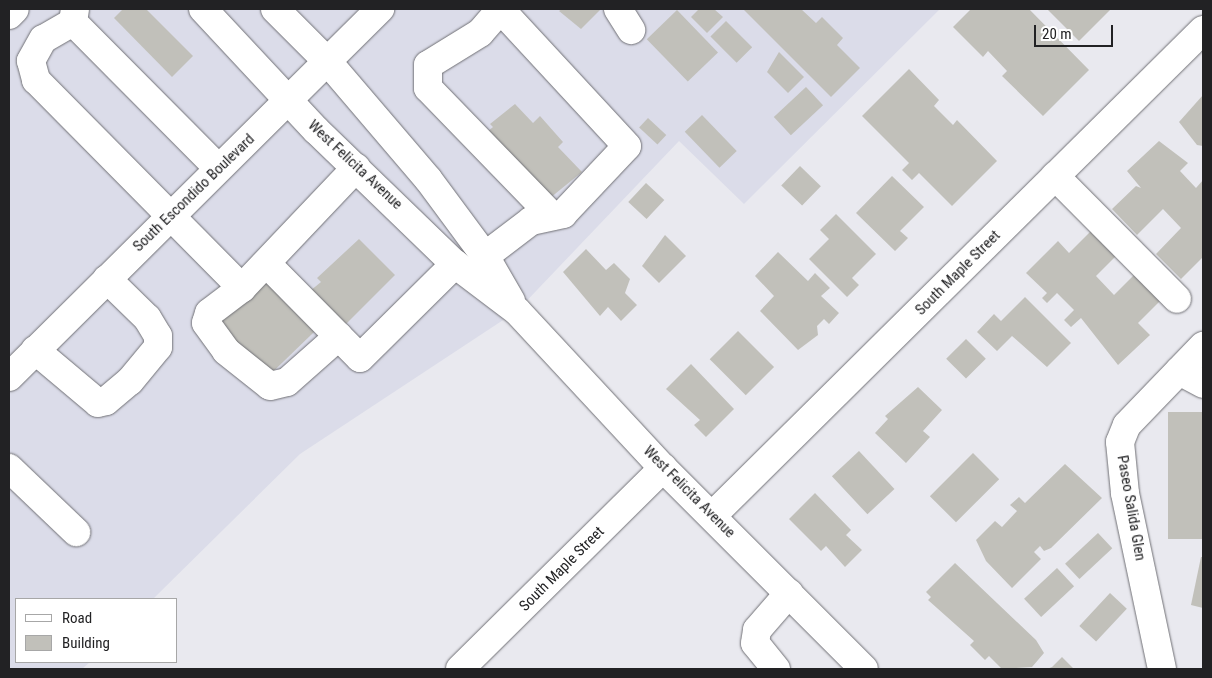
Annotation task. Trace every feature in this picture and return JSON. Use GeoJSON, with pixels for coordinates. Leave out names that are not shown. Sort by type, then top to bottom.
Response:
{"type":"FeatureCollection","features":[{"type":"Feature","properties":{"kind":"main road"},"geometry":{"type":"LineString","coordinates":[[9,15],[14,9]]}},
{"type":"Feature","properties":{"kind":"main road","name":"West Felicita Avenue"},"geometry":{"type":"LineString","coordinates":[[203,9],[356,168],[455,264],[517,312],[664,468],[864,669]]}},
{"type":"Feature","properties":{"kind":"main road","name":"West Felicita Avenue"},"geometry":{"type":"LineString","coordinates":[[275,9],[328,62],[428,179],[485,256],[517,312]]}},
{"type":"Feature","properties":{"kind":"main road","name":"South Escondido Boulevard"},"geometry":{"type":"LineString","coordinates":[[9,376],[218,168],[290,101],[380,9]]}},
{"type":"Feature","properties":{"kind":"main road"},"geometry":{"type":"LineString","coordinates":[[485,256],[531,221],[563,214],[628,146],[500,9],[480,34],[428,65],[428,88],[552,216]]}},
{"type":"Feature","properties":{"kind":"main road"},"geometry":{"type":"LineString","coordinates":[[218,168],[74,15],[43,39],[31,60],[36,80],[242,288]]}},
{"type":"Feature","properties":{"kind":"main road","name":"South Maple Street"},"geometry":{"type":"LineString","coordinates":[[712,516],[1203,30]]}},
{"type":"Feature","properties":{"kind":"main road"},"geometry":{"type":"LineString","coordinates":[[339,336],[287,382],[270,386],[226,351],[206,323],[209,313],[242,288],[267,264],[356,168]]}},
{"type":"Feature","properties":{"kind":"main road"},"geometry":{"type":"LineString","coordinates":[[1055,176],[1177,299]]}},
{"type":"Feature","properties":{"kind":"main road"},"geometry":{"type":"LineString","coordinates":[[267,264],[360,358],[455,264]]}},
{"type":"Feature","properties":{"kind":"main road"},"geometry":{"type":"LineString","coordinates":[[35,350],[98,403],[106,401],[130,381],[158,347],[158,336],[147,318],[107,279]]}},
{"type":"Feature","properties":{"kind":"main road","name":"Paseo Salida Glen"},"geometry":{"type":"LineString","coordinates":[[1162,669],[1125,493],[1120,442],[1127,425],[1203,346]]}},
{"type":"Feature","properties":{"kind":"main road"},"geometry":{"type":"LineString","coordinates":[[1179,371],[1203,384]]}},
{"type":"Feature","properties":{"kind":"main road"},"geometry":{"type":"LineString","coordinates":[[9,468],[76,532]]}},
{"type":"Feature","properties":{"kind":"main road","name":"South Maple Street"},"geometry":{"type":"LineString","coordinates":[[460,669],[664,468]]}},
{"type":"Feature","properties":{"kind":"main road"},"geometry":{"type":"LineString","coordinates":[[776,669],[755,643],[757,630],[789,593]]}},
{"type":"Feature","properties":{"kind":"shaded area"},"geometry":{"type":"Polygon","coordinates":[[[9,9],[940,9],[744,204],[679,141],[517,311],[300,454],[154,598],[15,598],[15,663],[89,663],[82,669],[9,669],[9,9]]]}},
{"type":"Feature","properties":{"kind":"building"},"geometry":{"type":"Polygon","coordinates":[[[123,9],[146,9],[193,56],[172,77],[114,18],[123,9]]]}},
{"type":"Feature","properties":{"kind":"building"},"geometry":{"type":"Polygon","coordinates":[[[562,9],[601,9],[581,29],[559,11],[562,9]]]}},
{"type":"Feature","properties":{"kind":"building"},"geometry":{"type":"Polygon","coordinates":[[[699,9],[714,9],[723,17],[707,33],[691,17],[699,9]]]}},
{"type":"Feature","properties":{"kind":"building"},"geometry":{"type":"Polygon","coordinates":[[[743,9],[801,9],[816,23],[822,17],[843,38],[837,45],[860,68],[831,97],[743,9]]]}},
{"type":"Feature","properties":{"kind":"building"},"geometry":{"type":"Polygon","coordinates":[[[971,9],[1029,9],[1089,70],[1043,116],[1002,76],[1007,71],[988,51],[983,57],[953,27],[971,9]]]}},
{"type":"Feature","properties":{"kind":"building"},"geometry":{"type":"Polygon","coordinates":[[[1047,9],[1111,9],[1079,41],[1047,9]]]}},
{"type":"Feature","properties":{"kind":"building"},"geometry":{"type":"Polygon","coordinates":[[[677,10],[718,52],[688,82],[647,39],[677,10]]]}},
{"type":"Feature","properties":{"kind":"building"},"geometry":{"type":"Polygon","coordinates":[[[726,21],[752,47],[737,63],[710,37],[726,21]]]}},
{"type":"Feature","properties":{"kind":"building"},"geometry":{"type":"Polygon","coordinates":[[[779,52],[804,77],[788,93],[767,72],[779,52]]]}},
{"type":"Feature","properties":{"kind":"building"},"geometry":{"type":"Polygon","coordinates":[[[909,69],[939,100],[934,106],[953,125],[957,120],[997,161],[952,206],[919,173],[912,180],[902,170],[909,163],[862,116],[909,69]]]}},
{"type":"Feature","properties":{"kind":"building"},"geometry":{"type":"Polygon","coordinates":[[[806,87],[823,105],[791,135],[774,117],[806,87]]]}},
{"type":"Feature","properties":{"kind":"building"},"geometry":{"type":"Polygon","coordinates":[[[1203,95],[1203,146],[1197,145],[1179,122],[1203,95]]]}},
{"type":"Feature","properties":{"kind":"building"},"geometry":{"type":"Polygon","coordinates":[[[515,104],[533,123],[540,116],[563,142],[558,147],[582,172],[550,198],[486,133],[493,127],[490,124],[515,104]]]}},
{"type":"Feature","properties":{"kind":"building"},"geometry":{"type":"Polygon","coordinates":[[[702,115],[737,151],[719,168],[685,132],[702,115]]]}},
{"type":"Feature","properties":{"kind":"building"},"geometry":{"type":"Polygon","coordinates":[[[648,118],[666,135],[657,145],[639,128],[648,118]]]}},
{"type":"Feature","properties":{"kind":"building"},"geometry":{"type":"Polygon","coordinates":[[[1159,141],[1188,163],[1180,171],[1196,188],[1203,180],[1203,257],[1181,279],[1156,254],[1181,228],[1163,209],[1137,235],[1112,209],[1136,186],[1141,188],[1127,171],[1159,141]]]}},
{"type":"Feature","properties":{"kind":"building"},"geometry":{"type":"Polygon","coordinates":[[[800,166],[821,186],[802,206],[781,185],[800,166]]]}},
{"type":"Feature","properties":{"kind":"building"},"geometry":{"type":"Polygon","coordinates":[[[892,176],[924,207],[900,231],[908,238],[895,251],[856,213],[892,176]]]}},
{"type":"Feature","properties":{"kind":"building"},"geometry":{"type":"Polygon","coordinates":[[[646,183],[664,200],[647,219],[628,202],[646,183]]]}},
{"type":"Feature","properties":{"kind":"building"},"geometry":{"type":"Polygon","coordinates":[[[836,214],[876,254],[852,278],[859,285],[847,297],[809,259],[829,239],[820,230],[836,214]]]}},
{"type":"Feature","properties":{"kind":"building"},"geometry":{"type":"Polygon","coordinates":[[[1094,228],[1119,253],[1096,276],[1114,295],[1137,272],[1163,298],[1138,323],[1150,335],[1118,365],[1081,318],[1071,327],[1064,320],[1074,310],[1057,293],[1047,303],[1042,298],[1047,293],[1026,273],[1058,241],[1069,253],[1094,228]]]}},
{"type":"Feature","properties":{"kind":"building"},"geometry":{"type":"Polygon","coordinates":[[[665,235],[686,256],[659,283],[642,266],[665,235]]]}},
{"type":"Feature","properties":{"kind":"building"},"geometry":{"type":"Polygon","coordinates":[[[359,239],[395,275],[345,325],[310,291],[321,282],[317,278],[359,239]]]}},
{"type":"Feature","properties":{"kind":"building"},"geometry":{"type":"Polygon","coordinates":[[[586,249],[606,270],[614,263],[630,279],[625,293],[637,305],[621,321],[608,307],[600,316],[563,272],[586,249]]]}},
{"type":"Feature","properties":{"kind":"building"},"geometry":{"type":"Polygon","coordinates":[[[778,252],[808,281],[815,273],[830,288],[821,296],[839,313],[829,324],[824,319],[817,326],[818,335],[798,350],[760,311],[774,296],[755,276],[778,252]]]}},
{"type":"Feature","properties":{"kind":"building"},"geometry":{"type":"Polygon","coordinates":[[[263,277],[315,331],[266,378],[214,324],[263,277]]]}},
{"type":"Feature","properties":{"kind":"building"},"geometry":{"type":"Polygon","coordinates":[[[1025,297],[1071,343],[1047,367],[1012,336],[997,351],[977,332],[994,314],[1001,321],[1025,297]]]}},
{"type":"Feature","properties":{"kind":"building"},"geometry":{"type":"Polygon","coordinates":[[[738,331],[774,367],[746,395],[710,359],[738,331]]]}},
{"type":"Feature","properties":{"kind":"building"},"geometry":{"type":"Polygon","coordinates":[[[966,339],[986,359],[966,379],[946,359],[966,339]]]}},
{"type":"Feature","properties":{"kind":"building"},"geometry":{"type":"Polygon","coordinates":[[[691,364],[734,409],[706,437],[694,425],[700,420],[666,389],[691,364]]]}},
{"type":"Feature","properties":{"kind":"building"},"geometry":{"type":"Polygon","coordinates":[[[918,387],[942,410],[923,431],[930,437],[906,463],[875,433],[888,419],[885,416],[918,387]]]}},
{"type":"Feature","properties":{"kind":"building"},"geometry":{"type":"Polygon","coordinates":[[[1168,412],[1203,412],[1203,539],[1168,539],[1168,412]]]}},
{"type":"Feature","properties":{"kind":"building"},"geometry":{"type":"Polygon","coordinates":[[[859,451],[894,489],[867,514],[832,476],[859,451]]]}},
{"type":"Feature","properties":{"kind":"building"},"geometry":{"type":"Polygon","coordinates":[[[973,453],[999,479],[956,522],[930,496],[973,453]]]}},
{"type":"Feature","properties":{"kind":"building"},"geometry":{"type":"Polygon","coordinates":[[[1065,464],[1102,498],[1051,548],[1044,551],[1040,546],[1034,552],[1041,559],[1012,588],[986,561],[976,540],[995,521],[1002,527],[1017,511],[1010,505],[1019,497],[1025,503],[1065,464]]]}},
{"type":"Feature","properties":{"kind":"building"},"geometry":{"type":"Polygon","coordinates":[[[815,493],[851,530],[846,535],[862,550],[845,567],[826,546],[821,551],[789,519],[815,493]]]}},
{"type":"Feature","properties":{"kind":"building"},"geometry":{"type":"Polygon","coordinates":[[[1098,533],[1112,548],[1079,579],[1065,564],[1098,533]]]}},
{"type":"Feature","properties":{"kind":"building"},"geometry":{"type":"Polygon","coordinates":[[[1201,557],[1203,557],[1203,608],[1191,605],[1201,557]]]}},
{"type":"Feature","properties":{"kind":"building"},"geometry":{"type":"Polygon","coordinates":[[[955,563],[1036,640],[1044,653],[1032,667],[1002,669],[989,656],[985,660],[970,645],[974,641],[928,600],[931,597],[926,592],[955,563]]]}},
{"type":"Feature","properties":{"kind":"building"},"geometry":{"type":"Polygon","coordinates":[[[1057,568],[1074,586],[1041,617],[1024,599],[1057,568]]]}},
{"type":"Feature","properties":{"kind":"building"},"geometry":{"type":"Polygon","coordinates":[[[1110,593],[1127,609],[1096,642],[1079,626],[1110,593]]]}},
{"type":"Feature","properties":{"kind":"building"},"geometry":{"type":"Polygon","coordinates":[[[1062,657],[1074,669],[1047,669],[1052,667],[1062,657]]]}}]}
